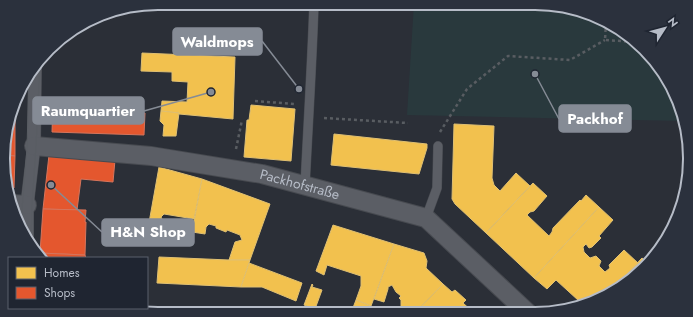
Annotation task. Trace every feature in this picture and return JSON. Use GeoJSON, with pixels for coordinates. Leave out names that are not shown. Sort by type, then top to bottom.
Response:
{"type":"FeatureCollection","features":[{"type":"Feature","properties":{"kind":"street"},"geometry":{"type":"LineString","coordinates":[[23,219],[20,205],[34,146],[35,76]]}},
{"type":"Feature","properties":{"kind":"street","name":"Packhofstraße"},"geometry":{"type":"LineString","coordinates":[[34,146],[151,156],[262,174],[426,218],[522,307]]}},
{"type":"Feature","properties":{"kind":"lane"},"geometry":{"type":"LineString","coordinates":[[305,186],[314,10]]}},
{"type":"Feature","properties":{"kind":"lane"},"geometry":{"type":"LineString","coordinates":[[426,218],[437,188],[438,146]]}},
{"type":"Feature","properties":{"kind":"path"},"geometry":{"type":"LineString","coordinates":[[605,40],[606,28]]}},
{"type":"Feature","properties":{"kind":"path"},"geometry":{"type":"LineString","coordinates":[[438,146],[440,130],[467,89],[508,56],[570,60],[605,40],[625,41]]}},
{"type":"Feature","properties":{"kind":"path"},"geometry":{"type":"LineString","coordinates":[[255,101],[309,106]]}},
{"type":"Feature","properties":{"kind":"path"},"geometry":{"type":"LineString","coordinates":[[308,120],[327,118],[408,123]]}},
{"type":"Feature","properties":{"kind":"path"},"geometry":{"type":"LineString","coordinates":[[232,170],[242,120]]}},
{"type":"Feature","properties":{"kind":"shaded area"},"geometry":{"type":"Polygon","coordinates":[[[414,10],[544,10],[573,15],[600,25],[617,35],[640,53],[663,84],[672,102],[678,121],[407,115],[414,10]]]}},
{"type":"Feature","properties":{"kind":"building: Homes"},"geometry":{"type":"Polygon","coordinates":[[[142,53],[235,57],[233,119],[161,111],[162,101],[187,102],[188,82],[172,81],[172,72],[141,71],[142,53]]]}},
{"type":"Feature","properties":{"kind":"building: Homes"},"geometry":{"type":"Polygon","coordinates":[[[251,105],[295,109],[291,161],[244,157],[247,120],[249,120],[251,105]]]}},
{"type":"Feature","properties":{"kind":"building: Homes"},"geometry":{"type":"Polygon","coordinates":[[[161,111],[179,113],[176,136],[163,136],[164,125],[160,121],[161,111]]]}},
{"type":"Feature","properties":{"kind":"building: Homes"},"geometry":{"type":"Polygon","coordinates":[[[454,124],[494,126],[492,178],[494,185],[500,191],[516,173],[530,186],[486,233],[455,204],[452,199],[454,124]]]}},
{"type":"Feature","properties":{"kind":"building: Homes"},"geometry":{"type":"Polygon","coordinates":[[[334,134],[427,144],[427,148],[419,174],[331,165],[334,134]]]}},
{"type":"Feature","properties":{"kind":"building: Homes"},"geometry":{"type":"Polygon","coordinates":[[[159,167],[202,179],[194,219],[164,214],[161,217],[165,225],[162,244],[145,245],[159,167]]]}},
{"type":"Feature","properties":{"kind":"building: Homes"},"geometry":{"type":"Polygon","coordinates":[[[202,179],[270,204],[250,260],[229,260],[235,242],[242,240],[240,235],[227,230],[226,232],[209,224],[206,227],[205,234],[192,232],[202,179]]]}},
{"type":"Feature","properties":{"kind":"building: Homes"},"geometry":{"type":"Polygon","coordinates":[[[533,183],[547,196],[534,211],[527,215],[549,236],[553,228],[586,195],[599,207],[534,278],[486,233],[533,183]]]}},
{"type":"Feature","properties":{"kind":"building: Homes"},"geometry":{"type":"Polygon","coordinates":[[[599,207],[613,220],[599,236],[601,238],[592,247],[589,248],[586,244],[583,247],[584,252],[590,258],[596,256],[601,261],[599,266],[605,272],[610,268],[609,265],[624,250],[638,263],[625,276],[609,287],[578,300],[556,280],[547,289],[534,278],[599,207]]]}},
{"type":"Feature","properties":{"kind":"building: Homes"},"geometry":{"type":"Polygon","coordinates":[[[333,225],[394,244],[371,306],[356,300],[361,286],[361,276],[327,265],[324,275],[316,271],[333,225]]]}},
{"type":"Feature","properties":{"kind":"building: Homes"},"geometry":{"type":"Polygon","coordinates":[[[394,244],[424,253],[427,261],[426,268],[443,284],[421,307],[401,307],[401,300],[399,298],[401,296],[396,292],[392,285],[388,287],[384,302],[374,299],[394,244]]]}},
{"type":"Feature","properties":{"kind":"building: Homes"},"geometry":{"type":"Polygon","coordinates":[[[159,257],[250,260],[241,287],[157,283],[159,257]]]}},
{"type":"Feature","properties":{"kind":"building: Homes"},"geometry":{"type":"Polygon","coordinates":[[[642,258],[644,259],[640,264],[625,276],[642,258]]]}},
{"type":"Feature","properties":{"kind":"building: Homes"},"geometry":{"type":"Polygon","coordinates":[[[249,263],[302,283],[296,301],[262,287],[241,287],[249,263]]]}},
{"type":"Feature","properties":{"kind":"building: Homes"},"geometry":{"type":"Polygon","coordinates":[[[312,284],[312,287],[322,290],[316,307],[304,305],[312,284]]]}},
{"type":"Feature","properties":{"kind":"building: Homes"},"geometry":{"type":"Polygon","coordinates":[[[443,284],[452,292],[455,290],[466,300],[463,303],[467,307],[421,307],[443,284]]]}},
{"type":"Feature","properties":{"kind":"building: Homes"},"geometry":{"type":"Polygon","coordinates":[[[356,300],[371,306],[371,307],[353,307],[356,300]]]}},
{"type":"Feature","properties":{"kind":"building: Shops"},"geometry":{"type":"Polygon","coordinates":[[[53,98],[88,99],[87,111],[145,113],[144,135],[52,132],[53,98]]]}},
{"type":"Feature","properties":{"kind":"building: Shops"},"geometry":{"type":"Polygon","coordinates":[[[14,124],[15,124],[15,156],[10,156],[14,124]]]}},
{"type":"Feature","properties":{"kind":"building: Shops"},"geometry":{"type":"Polygon","coordinates":[[[49,155],[115,160],[113,182],[81,179],[77,210],[43,209],[49,155]]]}},
{"type":"Feature","properties":{"kind":"building: Shops"},"geometry":{"type":"Polygon","coordinates":[[[10,156],[15,156],[14,188],[11,178],[10,156]]]}},
{"type":"Feature","properties":{"kind":"building: Shops"},"geometry":{"type":"Polygon","coordinates":[[[43,209],[86,210],[85,255],[45,253],[40,248],[43,209]]]}},
{"type":"Feature","properties":{"kind":"building: Shops"},"geometry":{"type":"Polygon","coordinates":[[[45,253],[85,255],[86,257],[48,257],[45,253]]]}},
{"type":"Feature","properties":{"kind":"tram line"},"geometry":{"type":"LineString","coordinates":[[31,235],[40,70]]}},
{"type":"Feature","properties":{"kind":"tram line"},"geometry":{"type":"LineString","coordinates":[[22,217],[27,148],[29,86]]}},
{"type":"Feature","properties":{"kind":"place","name":"Packhof"},"geometry":{"type":"Point","coordinates":[535,74]}},
{"type":"Feature","properties":{"kind":"place","name":"Waldmops"},"geometry":{"type":"Point","coordinates":[299,89]}},
{"type":"Feature","properties":{"kind":"place","name":"Raumquartier"},"geometry":{"type":"Point","coordinates":[211,92]}},
{"type":"Feature","properties":{"kind":"place","name":"H&N Shop"},"geometry":{"type":"Point","coordinates":[51,185]}}]}
